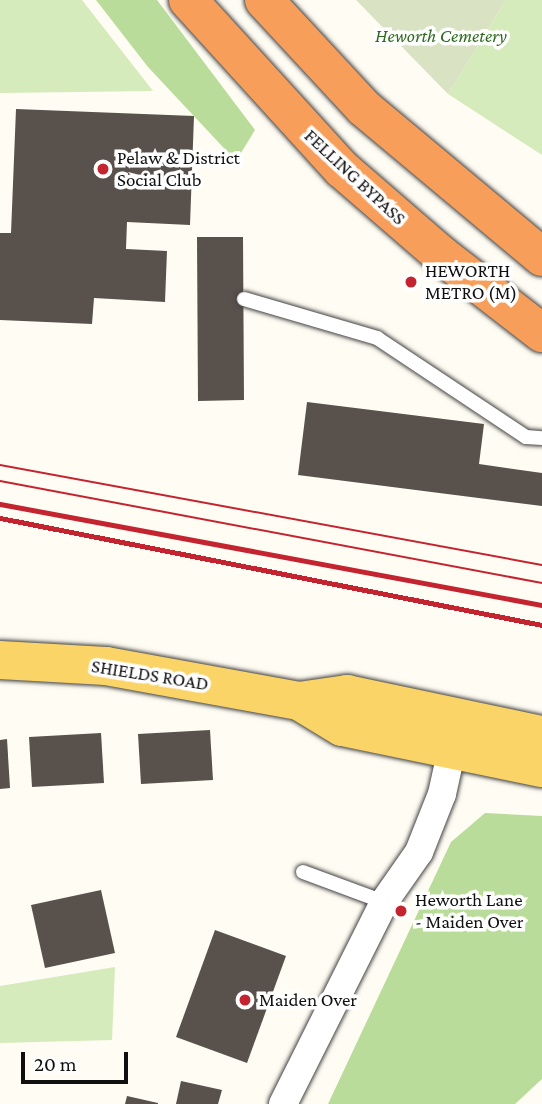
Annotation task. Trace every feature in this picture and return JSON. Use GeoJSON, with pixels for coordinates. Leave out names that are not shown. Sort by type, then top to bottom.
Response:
{"type":"FeatureCollection","features":[{"type":"Feature","properties":{"kind":"highway","name":"FELLING BYPASS"},"geometry":{"type":"LineString","coordinates":[[188,0],[342,169],[440,254],[542,333]]}},
{"type":"Feature","properties":{"kind":"highway"},"geometry":{"type":"LineString","coordinates":[[264,0],[363,108],[540,249]]}},
{"type":"Feature","properties":{"kind":"main road","name":"SHIELDS ROAD"},"geometry":{"type":"LineString","coordinates":[[0,660],[106,666],[299,701],[348,694],[456,734]]}},
{"type":"Feature","properties":{"kind":"main road"},"geometry":{"type":"LineString","coordinates":[[456,734],[542,735]]}},
{"type":"Feature","properties":{"kind":"main road"},"geometry":{"type":"LineString","coordinates":[[456,734],[542,768]]}},
{"type":"Feature","properties":{"kind":"street"},"geometry":{"type":"LineString","coordinates":[[283,1104],[384,902],[419,852],[442,794],[456,734]]}},
{"type":"Feature","properties":{"kind":"lane"},"geometry":{"type":"LineString","coordinates":[[244,299],[377,338],[526,437],[542,438]]}},
{"type":"Feature","properties":{"kind":"lane"},"geometry":{"type":"LineString","coordinates":[[303,872],[384,902]]}},
{"type":"Feature","properties":{"kind":"green space"},"geometry":{"type":"Polygon","coordinates":[[[0,0],[82,0],[153,91],[0,93],[0,0]]]}},
{"type":"Feature","properties":{"kind":"green space"},"geometry":{"type":"Polygon","coordinates":[[[96,0],[157,0],[255,130],[236,161],[148,67],[96,0]]]}},
{"type":"Feature","properties":{"kind":"green space","name":"Heworth Cemetery"},"geometry":{"type":"Polygon","coordinates":[[[356,0],[506,0],[448,94],[356,0]]]}},
{"type":"Feature","properties":{"kind":"green space"},"geometry":{"type":"Polygon","coordinates":[[[506,0],[542,0],[542,155],[448,94],[506,0]]]}},
{"type":"Feature","properties":{"kind":"green space"},"geometry":{"type":"Polygon","coordinates":[[[485,813],[542,816],[542,1079],[515,1104],[328,1104],[451,842],[485,813]]]}},
{"type":"Feature","properties":{"kind":"green space"},"geometry":{"type":"Polygon","coordinates":[[[115,967],[112,1040],[0,1043],[0,986],[115,967]]]}},
{"type":"Feature","properties":{"kind":"building","name":"Pelaw & District Social Club"},"geometry":{"type":"Polygon","coordinates":[[[16,109],[194,116],[190,225],[127,222],[126,249],[167,251],[165,302],[94,298],[92,324],[0,320],[0,233],[11,233],[16,109]]]}},
{"type":"Feature","properties":{"kind":"building"},"geometry":{"type":"Polygon","coordinates":[[[197,237],[243,237],[244,400],[198,401],[197,237]]]}},
{"type":"Feature","properties":{"kind":"building"},"geometry":{"type":"Polygon","coordinates":[[[307,402],[484,424],[479,464],[542,473],[542,506],[298,475],[307,402]]]}},
{"type":"Feature","properties":{"kind":"building"},"geometry":{"type":"Polygon","coordinates":[[[210,730],[213,780],[141,784],[138,734],[210,730]]]}},
{"type":"Feature","properties":{"kind":"building"},"geometry":{"type":"Polygon","coordinates":[[[101,733],[104,783],[32,787],[29,737],[101,733]]]}},
{"type":"Feature","properties":{"kind":"building"},"geometry":{"type":"Polygon","coordinates":[[[7,739],[10,788],[0,789],[0,740],[7,739]]]}},
{"type":"Feature","properties":{"kind":"building"},"geometry":{"type":"Polygon","coordinates":[[[101,890],[115,953],[45,968],[31,905],[101,890]]]}},
{"type":"Feature","properties":{"kind":"building"},"geometry":{"type":"Polygon","coordinates":[[[215,930],[286,956],[247,1063],[176,1037],[215,930]]]}},
{"type":"Feature","properties":{"kind":"building"},"geometry":{"type":"Polygon","coordinates":[[[181,1081],[222,1090],[218,1104],[176,1104],[181,1081]]]}},
{"type":"Feature","properties":{"kind":"building"},"geometry":{"type":"Polygon","coordinates":[[[127,1096],[158,1103],[158,1104],[125,1104],[127,1096]]]}},
{"type":"Feature","properties":{"kind":"tram line"},"geometry":{"type":"LineString","coordinates":[[0,465],[542,565]]}},
{"type":"Feature","properties":{"kind":"tram line"},"geometry":{"type":"LineString","coordinates":[[0,481],[542,583]]}},
{"type":"Feature","properties":{"kind":"railway"},"geometry":{"type":"LineString","coordinates":[[0,504],[542,605]]}},
{"type":"Feature","properties":{"kind":"railway"},"geometry":{"type":"LineString","coordinates":[[0,518],[542,625]]}},
{"type":"Feature","properties":{"kind":"place","name":"Pelaw & District Social Club"},"geometry":{"type":"Point","coordinates":[103,169]}},
{"type":"Feature","properties":{"kind":"place","name":"HEWORTH METRO (M)"},"geometry":{"type":"Point","coordinates":[411,282]}},
{"type":"Feature","properties":{"kind":"place","name":"Heworth Lane - Maiden Over"},"geometry":{"type":"Point","coordinates":[401,911]}},
{"type":"Feature","properties":{"kind":"place","name":"Maiden Over"},"geometry":{"type":"Point","coordinates":[245,1000]}}]}
